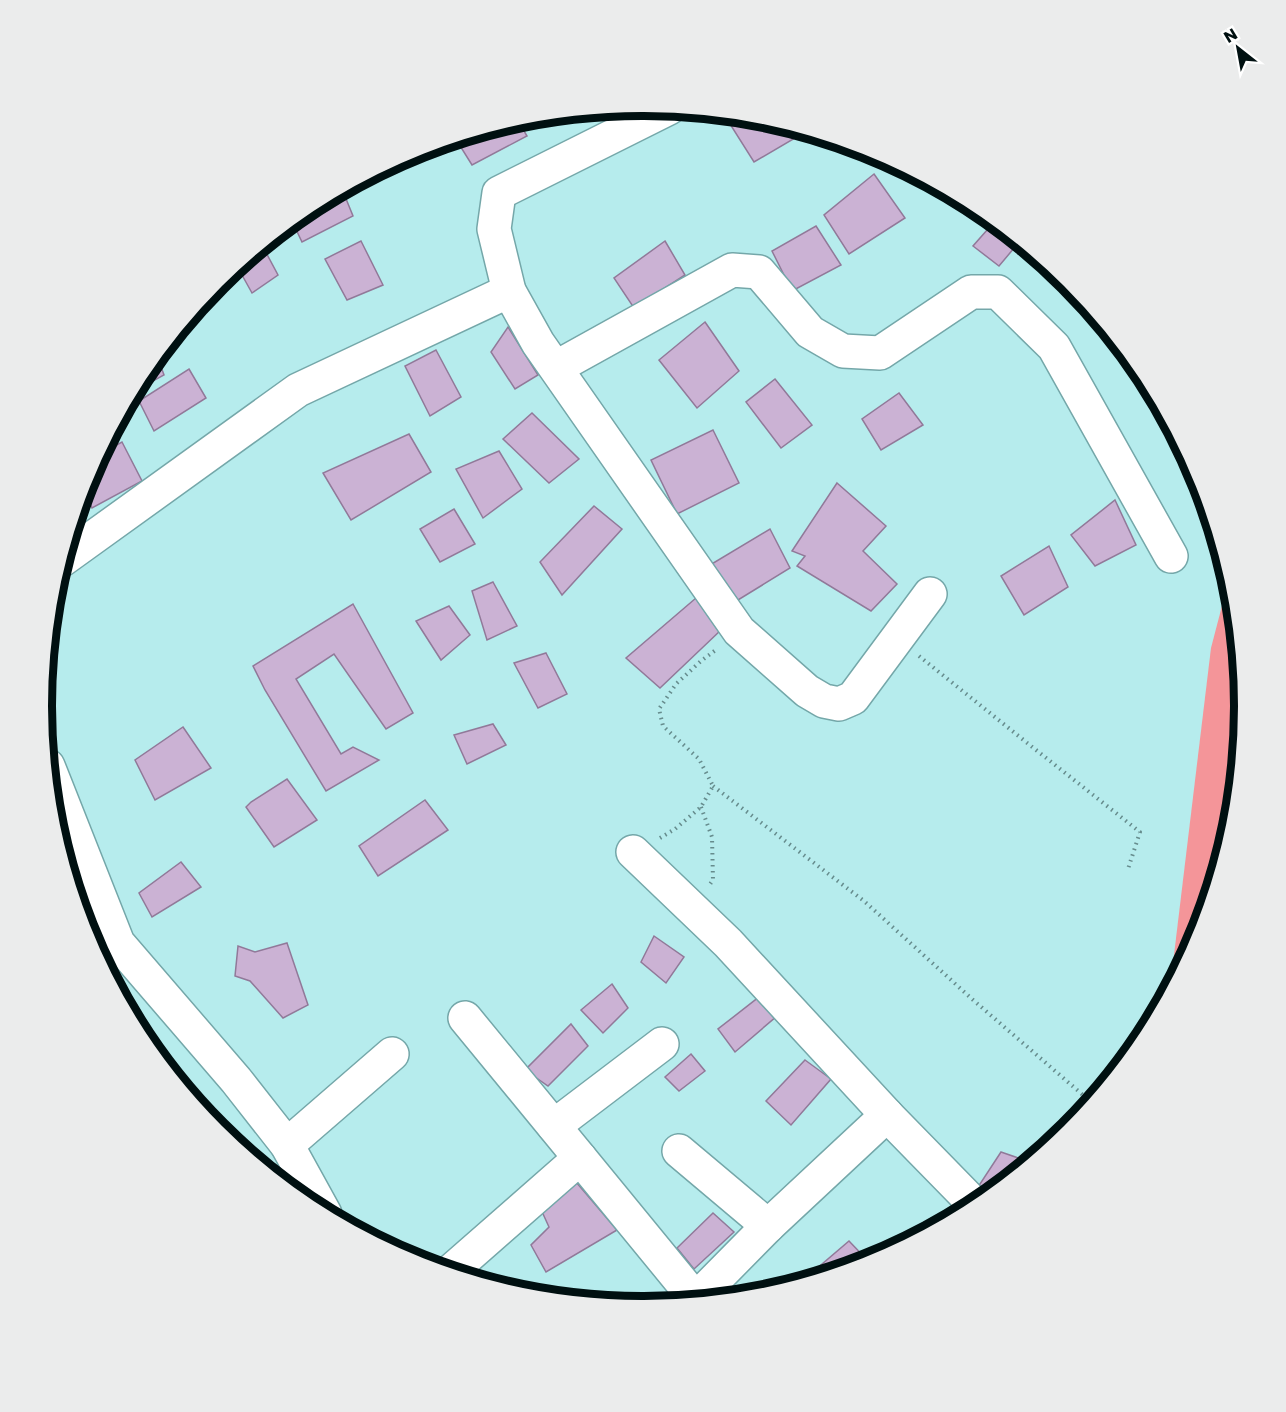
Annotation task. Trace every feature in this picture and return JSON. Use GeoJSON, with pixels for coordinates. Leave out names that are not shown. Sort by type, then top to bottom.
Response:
{"type":"FeatureCollection","features":[{"type":"Feature","properties":{"kind":"street"},"geometry":{"type":"LineString","coordinates":[[653,116],[499,193],[494,230],[509,291],[538,343],[557,367],[739,631],[807,692],[824,701],[839,704],[853,698],[930,594]]}},
{"type":"Feature","properties":{"kind":"street"},"geometry":{"type":"LineString","coordinates":[[557,367],[732,270],[759,272],[810,332],[843,351],[880,353],[971,292],[998,292],[1054,347],[1171,555]]}},
{"type":"Feature","properties":{"kind":"street"},"geometry":{"type":"LineString","coordinates":[[73,552],[298,390],[509,291]]}},
{"type":"Feature","properties":{"kind":"street"},"geometry":{"type":"LineString","coordinates":[[62,809],[109,951],[236,1080],[287,1145],[315,1197]]}},
{"type":"Feature","properties":{"kind":"street"},"geometry":{"type":"LineString","coordinates":[[633,852],[728,943],[887,1115],[969,1198]]}},
{"type":"Feature","properties":{"kind":"street"},"geometry":{"type":"LineString","coordinates":[[465,1018],[692,1294]]}},
{"type":"Feature","properties":{"kind":"street"},"geometry":{"type":"LineString","coordinates":[[554,1126],[662,1044]]}},
{"type":"Feature","properties":{"kind":"street"},"geometry":{"type":"LineString","coordinates":[[287,1145],[392,1054]]}},
{"type":"Feature","properties":{"kind":"street"},"geometry":{"type":"LineString","coordinates":[[704,1293],[768,1226],[887,1115]]}},
{"type":"Feature","properties":{"kind":"street"},"geometry":{"type":"LineString","coordinates":[[679,1151],[768,1226]]}},
{"type":"Feature","properties":{"kind":"street"},"geometry":{"type":"LineString","coordinates":[[457,1266],[580,1158]]}},
{"type":"Feature","properties":{"kind":"path"},"geometry":{"type":"LineString","coordinates":[[739,631],[676,684],[659,709],[663,726],[699,759],[713,786],[864,901],[1085,1097]]}},
{"type":"Feature","properties":{"kind":"path"},"geometry":{"type":"LineString","coordinates":[[898,639],[1140,832],[1128,870]]}},
{"type":"Feature","properties":{"kind":"path"},"geometry":{"type":"LineString","coordinates":[[633,852],[675,830],[701,807],[713,786]]}},
{"type":"Feature","properties":{"kind":"path"},"geometry":{"type":"LineString","coordinates":[[693,910],[713,880],[712,837],[701,807]]}},
{"type":"Feature","properties":{"kind":"shaded area"},"geometry":{"type":"Polygon","coordinates":[[[1223,600],[1232,667],[1234,706],[1228,783],[1222,821],[1202,896],[1172,968],[1211,648],[1223,600]]]}},
{"type":"Feature","properties":{"kind":"building"},"geometry":{"type":"Polygon","coordinates":[[[730,124],[758,127],[798,136],[754,162],[730,124]]]}},
{"type":"Feature","properties":{"kind":"building"},"geometry":{"type":"Polygon","coordinates":[[[522,128],[527,136],[472,165],[460,145],[522,128]]]}},
{"type":"Feature","properties":{"kind":"building"},"geometry":{"type":"Polygon","coordinates":[[[874,174],[905,218],[849,254],[824,215],[874,174]]]}},
{"type":"Feature","properties":{"kind":"building"},"geometry":{"type":"Polygon","coordinates":[[[345,197],[353,216],[302,242],[296,229],[345,197]]]}},
{"type":"Feature","properties":{"kind":"building"},"geometry":{"type":"Polygon","coordinates":[[[816,226],[841,265],[792,291],[772,251],[816,226]]]}},
{"type":"Feature","properties":{"kind":"building"},"geometry":{"type":"Polygon","coordinates":[[[989,228],[1014,248],[999,266],[973,246],[989,228]]]}},
{"type":"Feature","properties":{"kind":"building"},"geometry":{"type":"Polygon","coordinates":[[[361,241],[383,285],[347,300],[325,259],[361,241]]]}},
{"type":"Feature","properties":{"kind":"building"},"geometry":{"type":"Polygon","coordinates":[[[665,241],[685,275],[634,308],[614,278],[665,241]]]}},
{"type":"Feature","properties":{"kind":"building"},"geometry":{"type":"Polygon","coordinates":[[[266,252],[278,275],[252,293],[241,274],[266,252]]]}},
{"type":"Feature","properties":{"kind":"building"},"geometry":{"type":"Polygon","coordinates":[[[705,322],[739,371],[697,408],[659,360],[705,322]]]}},
{"type":"Feature","properties":{"kind":"building"},"geometry":{"type":"Polygon","coordinates":[[[508,327],[538,375],[515,389],[491,352],[508,327]]]}},
{"type":"Feature","properties":{"kind":"building"},"geometry":{"type":"Polygon","coordinates":[[[436,350],[461,397],[430,416],[405,366],[436,350]]]}},
{"type":"Feature","properties":{"kind":"building"},"geometry":{"type":"Polygon","coordinates":[[[161,366],[164,375],[149,383],[161,366]]]}},
{"type":"Feature","properties":{"kind":"building"},"geometry":{"type":"Polygon","coordinates":[[[189,369],[206,398],[154,431],[139,401],[189,369]]]}},
{"type":"Feature","properties":{"kind":"building"},"geometry":{"type":"Polygon","coordinates":[[[775,379],[812,425],[781,448],[746,402],[775,379]]]}},
{"type":"Feature","properties":{"kind":"building"},"geometry":{"type":"Polygon","coordinates":[[[899,393],[923,425],[881,450],[862,419],[899,393]]]}},
{"type":"Feature","properties":{"kind":"building"},"geometry":{"type":"Polygon","coordinates":[[[532,413],[579,459],[549,483],[503,439],[532,413]]]}},
{"type":"Feature","properties":{"kind":"building"},"geometry":{"type":"Polygon","coordinates":[[[713,430],[739,483],[677,514],[651,460],[713,430]]]}},
{"type":"Feature","properties":{"kind":"building"},"geometry":{"type":"Polygon","coordinates":[[[409,434],[431,472],[351,520],[323,473],[409,434]]]}},
{"type":"Feature","properties":{"kind":"building"},"geometry":{"type":"Polygon","coordinates":[[[122,442],[142,481],[92,508],[89,501],[112,448],[122,442]]]}},
{"type":"Feature","properties":{"kind":"building"},"geometry":{"type":"Polygon","coordinates":[[[499,451],[522,489],[483,518],[456,469],[499,451]]]}},
{"type":"Feature","properties":{"kind":"building"},"geometry":{"type":"Polygon","coordinates":[[[837,483],[886,526],[863,551],[897,584],[871,611],[797,566],[805,556],[792,551],[837,483]]]}},
{"type":"Feature","properties":{"kind":"building"},"geometry":{"type":"Polygon","coordinates":[[[1115,500],[1136,545],[1095,566],[1071,535],[1115,500]]]}},
{"type":"Feature","properties":{"kind":"building"},"geometry":{"type":"Polygon","coordinates":[[[594,506],[622,529],[562,595],[540,562],[594,506]]]}},
{"type":"Feature","properties":{"kind":"building"},"geometry":{"type":"Polygon","coordinates":[[[454,509],[475,544],[440,562],[420,529],[454,509]]]}},
{"type":"Feature","properties":{"kind":"building"},"geometry":{"type":"Polygon","coordinates":[[[770,529],[790,568],[738,600],[710,565],[770,529]]]}},
{"type":"Feature","properties":{"kind":"building"},"geometry":{"type":"Polygon","coordinates":[[[1049,546],[1068,587],[1024,615],[1001,576],[1049,546]]]}},
{"type":"Feature","properties":{"kind":"building"},"geometry":{"type":"Polygon","coordinates":[[[493,582],[517,626],[487,640],[472,591],[493,582]]]}},
{"type":"Feature","properties":{"kind":"building"},"geometry":{"type":"Polygon","coordinates":[[[696,598],[721,630],[660,688],[626,658],[696,598]]]}},
{"type":"Feature","properties":{"kind":"building"},"geometry":{"type":"Polygon","coordinates":[[[353,604],[413,713],[386,729],[334,654],[296,679],[341,754],[353,747],[379,760],[326,791],[253,666],[353,604]]]}},
{"type":"Feature","properties":{"kind":"building"},"geometry":{"type":"Polygon","coordinates":[[[449,606],[470,635],[441,660],[416,621],[449,606]]]}},
{"type":"Feature","properties":{"kind":"building"},"geometry":{"type":"Polygon","coordinates":[[[546,653],[567,694],[538,708],[514,663],[546,653]]]}},
{"type":"Feature","properties":{"kind":"building"},"geometry":{"type":"Polygon","coordinates":[[[493,724],[506,745],[467,764],[454,735],[493,724]]]}},
{"type":"Feature","properties":{"kind":"building"},"geometry":{"type":"Polygon","coordinates":[[[183,727],[211,768],[155,800],[135,760],[183,727]]]}},
{"type":"Feature","properties":{"kind":"building"},"geometry":{"type":"Polygon","coordinates":[[[287,779],[317,820],[274,847],[246,807],[287,779]]]}},
{"type":"Feature","properties":{"kind":"building"},"geometry":{"type":"Polygon","coordinates":[[[425,800],[448,830],[378,876],[359,846],[425,800]]]}},
{"type":"Feature","properties":{"kind":"building"},"geometry":{"type":"Polygon","coordinates":[[[181,862],[201,887],[152,917],[139,893],[181,862]]]}},
{"type":"Feature","properties":{"kind":"building"},"geometry":{"type":"Polygon","coordinates":[[[654,936],[684,957],[666,983],[641,962],[654,936]]]}},
{"type":"Feature","properties":{"kind":"building"},"geometry":{"type":"Polygon","coordinates":[[[287,943],[308,1005],[283,1018],[250,981],[235,976],[238,946],[255,952],[287,943]]]}},
{"type":"Feature","properties":{"kind":"building"},"geometry":{"type":"Polygon","coordinates":[[[612,984],[628,1008],[603,1033],[581,1010],[612,984]]]}},
{"type":"Feature","properties":{"kind":"building"},"geometry":{"type":"Polygon","coordinates":[[[764,993],[777,1016],[735,1052],[718,1029],[764,993]]]}},
{"type":"Feature","properties":{"kind":"building"},"geometry":{"type":"Polygon","coordinates":[[[571,1024],[588,1046],[548,1086],[525,1070],[571,1024]]]}},
{"type":"Feature","properties":{"kind":"building"},"geometry":{"type":"Polygon","coordinates":[[[691,1054],[705,1071],[679,1091],[665,1077],[691,1054]]]}},
{"type":"Feature","properties":{"kind":"building"},"geometry":{"type":"Polygon","coordinates":[[[805,1060],[831,1079],[791,1125],[766,1101],[805,1060]]]}},
{"type":"Feature","properties":{"kind":"building"},"geometry":{"type":"Polygon","coordinates":[[[1001,1152],[1021,1159],[981,1189],[978,1187],[1001,1152]]]}},
{"type":"Feature","properties":{"kind":"building"},"geometry":{"type":"Polygon","coordinates":[[[576,1182],[617,1230],[546,1272],[531,1245],[549,1227],[539,1205],[576,1182]]]}},
{"type":"Feature","properties":{"kind":"building"},"geometry":{"type":"Polygon","coordinates":[[[713,1213],[734,1232],[694,1269],[677,1248],[713,1213]]]}},
{"type":"Feature","properties":{"kind":"building"},"geometry":{"type":"Polygon","coordinates":[[[849,1241],[862,1255],[833,1265],[814,1271],[849,1241]]]}}]}
